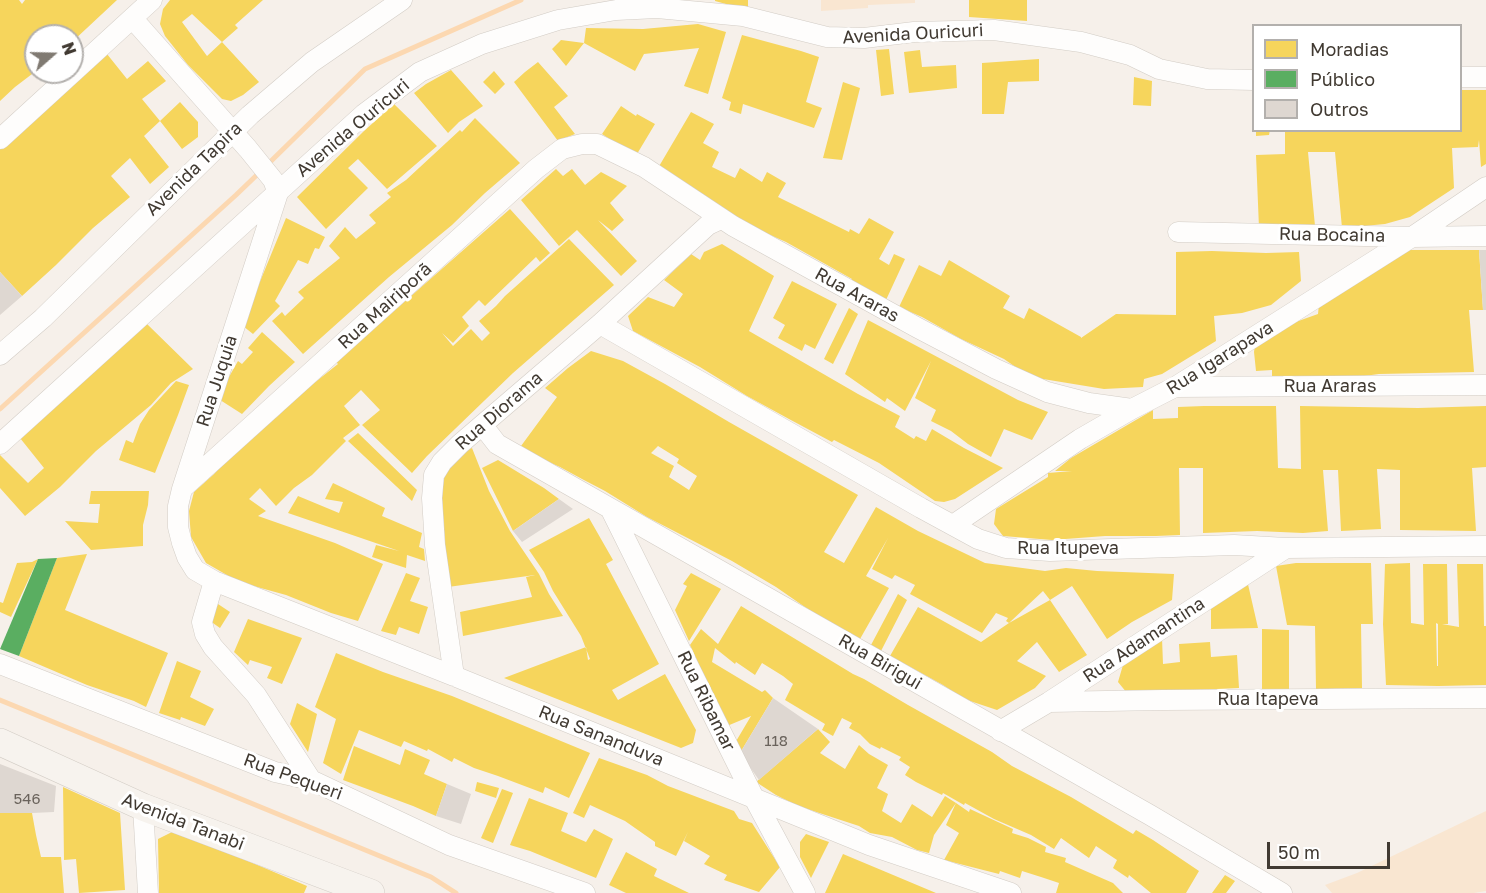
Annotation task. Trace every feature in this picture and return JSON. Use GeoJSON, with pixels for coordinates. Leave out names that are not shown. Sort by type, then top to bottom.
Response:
{"type":"FeatureCollection","features":[{"type":"Feature","properties":{"kind":"street"},"geometry":{"type":"LineString","coordinates":[[0,140],[152,0]]}},
{"type":"Feature","properties":{"kind":"street","name":"Avenida Tapira"},"geometry":{"type":"LineString","coordinates":[[0,355],[43,318],[250,116],[312,62],[402,0]]}},
{"type":"Feature","properties":{"kind":"street","name":"Avenida Ouricuri"},"geometry":{"type":"LineString","coordinates":[[0,444],[275,186],[306,166],[364,114],[420,72],[482,44],[558,20],[616,10],[657,8],[743,16],[827,37],[864,38],[914,32],[994,30],[1081,42],[1130,56],[1159,69],[1207,79],[1252,80]]}},
{"type":"Feature","properties":{"kind":"street"},"geometry":{"type":"LineString","coordinates":[[133,19],[248,148],[275,186]]}},
{"type":"Feature","properties":{"kind":"street"},"geometry":{"type":"LineString","coordinates":[[1462,77],[1486,77]]}},
{"type":"Feature","properties":{"kind":"street","name":"Rua Mairiporã"},"geometry":{"type":"LineString","coordinates":[[182,489],[536,169],[562,149],[582,144],[597,144]]}},
{"type":"Feature","properties":{"kind":"street","name":"Rua Araras"},"geometry":{"type":"LineString","coordinates":[[597,144],[645,167],[721,219],[996,369],[1047,392],[1089,403],[1132,410]]}},
{"type":"Feature","properties":{"kind":"street","name":"Rua Juquia"},"geometry":{"type":"LineString","coordinates":[[195,570],[187,557],[178,527],[178,506],[275,186]]}},
{"type":"Feature","properties":{"kind":"street","name":"Rua Igarapava"},"geometry":{"type":"LineString","coordinates":[[953,525],[1080,439],[1175,387],[1412,237],[1486,187]]}},
{"type":"Feature","properties":{"kind":"street","name":"Rua Diorama"},"geometry":{"type":"LineString","coordinates":[[454,676],[435,545],[432,498],[434,475],[441,462],[600,324],[708,225],[721,219]]}},
{"type":"Feature","properties":{"kind":"street","name":"Rua Bocaina"},"geometry":{"type":"LineString","coordinates":[[1178,231],[1412,237],[1486,236]]}},
{"type":"Feature","properties":{"kind":"street","name":"Rua Itupeva"},"geometry":{"type":"LineString","coordinates":[[600,324],[921,508],[978,539],[1006,548],[1050,551],[1234,545],[1286,548],[1486,546]]}},
{"type":"Feature","properties":{"kind":"street","name":"Rua Araras"},"geometry":{"type":"LineString","coordinates":[[1175,387],[1486,385]]}},
{"type":"Feature","properties":{"kind":"street","name":"Rua Birigui"},"geometry":{"type":"LineString","coordinates":[[483,426],[497,444],[1150,815],[1282,893]]}},
{"type":"Feature","properties":{"kind":"street","name":"Rua Ribamar"},"geometry":{"type":"LineString","coordinates":[[610,508],[754,798],[805,893]]}},
{"type":"Feature","properties":{"kind":"street","name":"Rua Adamantina"},"geometry":{"type":"LineString","coordinates":[[1000,731],[1049,702],[1286,548]]}},
{"type":"Feature","properties":{"kind":"street","name":"Rua Sananduva"},"geometry":{"type":"LineString","coordinates":[[195,570],[214,581],[869,845],[1011,893]]}},
{"type":"Feature","properties":{"kind":"street"},"geometry":{"type":"LineString","coordinates":[[214,581],[202,622],[206,634],[213,647],[256,695],[311,780]]}},
{"type":"Feature","properties":{"kind":"street","name":"Rua Pequeri"},"geometry":{"type":"LineString","coordinates":[[0,664],[275,772],[311,780],[449,845],[585,893]]}},
{"type":"Feature","properties":{"kind":"street","name":"Rua Itapeva"},"geometry":{"type":"LineString","coordinates":[[1049,702],[1486,698]]}},
{"type":"Feature","properties":{"kind":"street","name":"Avenida Tanabi"},"geometry":{"type":"LineString","coordinates":[[0,742],[143,807],[371,893]]}},
{"type":"Feature","properties":{"kind":"street"},"geometry":{"type":"LineString","coordinates":[[143,807],[148,893]]}},
{"type":"Feature","properties":{"kind":"shaded area"},"geometry":{"type":"Polygon","coordinates":[[[821,0],[915,0],[915,3],[868,5],[868,8],[821,11],[821,0]]]}},
{"type":"Feature","properties":{"kind":"shaded area"},"geometry":{"type":"Polygon","coordinates":[[[1486,811],[1486,891],[1474,893],[1332,893],[1325,885],[1357,873],[1486,811]]]}},
{"type":"Feature","properties":{"kind":"building: Moradias"},"geometry":{"type":"Polygon","coordinates":[[[0,0],[19,0],[22,4],[25,0],[117,0],[84,31],[84,24],[24,24],[24,80],[0,101],[0,0]]]}},
{"type":"Feature","properties":{"kind":"building: Moradias"},"geometry":{"type":"Polygon","coordinates":[[[170,0],[263,0],[235,25],[238,28],[222,42],[259,82],[231,101],[222,99],[188,65],[165,36],[160,24],[163,9],[170,0]],[[192,14],[182,22],[207,56],[222,42],[192,14]]]}},
{"type":"Feature","properties":{"kind":"building: Moradias"},"geometry":{"type":"Polygon","coordinates":[[[748,0],[748,10],[715,1],[748,0]]]}},
{"type":"Feature","properties":{"kind":"building: Moradias"},"geometry":{"type":"Polygon","coordinates":[[[969,0],[1027,0],[1027,21],[969,17],[969,0]]]}},
{"type":"Feature","properties":{"kind":"building: Moradias"},"geometry":{"type":"Polygon","coordinates":[[[698,24],[726,32],[708,94],[684,86],[699,48],[644,54],[635,71],[584,43],[586,28],[643,29],[698,24]]]}},
{"type":"Feature","properties":{"kind":"building: Moradias"},"geometry":{"type":"Polygon","coordinates":[[[742,35],[819,57],[806,102],[822,108],[814,128],[743,104],[741,114],[729,110],[731,102],[722,98],[742,35]]]}},
{"type":"Feature","properties":{"kind":"building: Moradias"},"geometry":{"type":"Polygon","coordinates":[[[561,40],[584,43],[566,66],[552,49],[561,40]]]}},
{"type":"Feature","properties":{"kind":"building: Moradias"},"geometry":{"type":"Polygon","coordinates":[[[889,49],[894,94],[881,96],[876,50],[889,49]]]}},
{"type":"Feature","properties":{"kind":"building: Moradias"},"geometry":{"type":"Polygon","coordinates":[[[920,50],[922,67],[956,65],[957,88],[909,93],[904,52],[920,50]]]}},
{"type":"Feature","properties":{"kind":"building: Moradias"},"geometry":{"type":"Polygon","coordinates":[[[107,54],[127,79],[148,61],[166,81],[142,99],[160,121],[144,136],[169,167],[150,184],[130,158],[111,176],[130,197],[93,228],[22,296],[0,272],[0,148],[73,84],[84,84],[84,74],[107,54]]]}},
{"type":"Feature","properties":{"kind":"building: Moradias"},"geometry":{"type":"Polygon","coordinates":[[[1039,59],[1039,81],[1008,82],[1004,114],[982,114],[982,63],[1039,59]]]}},
{"type":"Feature","properties":{"kind":"building: Moradias"},"geometry":{"type":"Polygon","coordinates":[[[538,62],[568,96],[554,107],[575,134],[558,141],[514,82],[538,62]]]}},
{"type":"Feature","properties":{"kind":"building: Moradias"},"geometry":{"type":"Polygon","coordinates":[[[451,70],[483,106],[459,122],[448,133],[414,93],[451,70]]]}},
{"type":"Feature","properties":{"kind":"building: Moradias"},"geometry":{"type":"Polygon","coordinates":[[[494,71],[505,84],[495,94],[483,82],[494,71]]]}},
{"type":"Feature","properties":{"kind":"building: Moradias"},"geometry":{"type":"Polygon","coordinates":[[[1134,77],[1152,81],[1151,106],[1133,105],[1134,77]]]}},
{"type":"Feature","properties":{"kind":"building: Moradias"},"geometry":{"type":"Polygon","coordinates":[[[843,82],[860,88],[842,160],[823,158],[843,82]]]}},
{"type":"Feature","properties":{"kind":"building: Moradias"},"geometry":{"type":"Polygon","coordinates":[[[1462,90],[1486,90],[1486,164],[1481,167],[1479,140],[1478,147],[1452,148],[1454,188],[1410,217],[1385,224],[1342,228],[1335,152],[1308,152],[1315,226],[1259,228],[1256,155],[1285,154],[1285,132],[1462,132],[1462,90]]]}},
{"type":"Feature","properties":{"kind":"building: Moradias"},"geometry":{"type":"Polygon","coordinates":[[[180,102],[198,122],[198,137],[182,149],[160,121],[180,102]]]}},
{"type":"Feature","properties":{"kind":"building: Moradias"},"geometry":{"type":"Polygon","coordinates":[[[394,104],[437,146],[387,189],[358,159],[348,168],[368,188],[326,229],[297,197],[394,104]]]}},
{"type":"Feature","properties":{"kind":"building: Moradias"},"geometry":{"type":"Polygon","coordinates":[[[621,106],[636,116],[637,114],[655,124],[637,154],[602,134],[621,106]]]}},
{"type":"Feature","properties":{"kind":"building: Moradias"},"geometry":{"type":"Polygon","coordinates":[[[691,112],[714,124],[703,143],[719,152],[712,167],[735,178],[740,168],[762,182],[767,172],[786,183],[778,197],[849,232],[850,229],[859,234],[869,218],[894,232],[879,259],[889,265],[894,254],[905,259],[886,300],[786,242],[741,222],[658,168],[691,112]]]}},
{"type":"Feature","properties":{"kind":"building: Moradias"},"geometry":{"type":"Polygon","coordinates":[[[475,118],[520,163],[303,354],[272,321],[282,312],[285,316],[304,298],[298,292],[340,258],[329,246],[345,227],[356,239],[376,223],[369,215],[391,197],[387,193],[406,180],[475,118]]]}},
{"type":"Feature","properties":{"kind":"building: Moradias"},"geometry":{"type":"Polygon","coordinates":[[[1256,132],[1270,132],[1269,135],[1256,136],[1256,132]]]}},
{"type":"Feature","properties":{"kind":"building: Moradias"},"geometry":{"type":"Polygon","coordinates":[[[556,169],[563,176],[572,169],[585,185],[601,172],[627,186],[610,203],[624,220],[612,231],[598,220],[637,261],[621,276],[577,230],[559,246],[521,200],[556,169]]]}},
{"type":"Feature","properties":{"kind":"building: Moradias"},"geometry":{"type":"Polygon","coordinates":[[[510,209],[550,253],[540,262],[536,257],[485,306],[479,300],[462,317],[469,326],[453,343],[442,333],[453,346],[471,329],[482,341],[490,333],[479,321],[569,239],[614,285],[513,373],[412,473],[362,425],[380,410],[361,390],[344,406],[360,425],[343,438],[346,441],[312,475],[294,488],[276,506],[260,488],[249,499],[266,511],[258,516],[335,543],[383,564],[358,621],[286,595],[239,582],[206,563],[191,537],[189,511],[194,492],[229,456],[338,364],[336,362],[510,209]]]}},
{"type":"Feature","properties":{"kind":"building: Moradias"},"geometry":{"type":"Polygon","coordinates":[[[286,218],[325,237],[319,249],[315,248],[308,264],[298,260],[275,301],[280,306],[253,334],[243,326],[286,218]]]}},
{"type":"Feature","properties":{"kind":"building: Moradias"},"geometry":{"type":"Polygon","coordinates":[[[722,244],[774,276],[749,331],[900,416],[895,427],[914,439],[916,436],[926,441],[932,429],[1003,468],[955,499],[944,502],[935,501],[879,463],[789,419],[633,331],[628,316],[648,297],[674,307],[683,294],[664,280],[691,254],[700,260],[704,252],[722,244]]]}},
{"type":"Feature","properties":{"kind":"building: Moradias"},"geometry":{"type":"Polygon","coordinates":[[[1407,250],[1479,250],[1483,310],[1469,310],[1474,372],[1272,380],[1272,370],[1256,371],[1255,345],[1290,324],[1318,314],[1319,304],[1407,250]]]}},
{"type":"Feature","properties":{"kind":"building: Moradias"},"geometry":{"type":"Polygon","coordinates":[[[1176,252],[1299,252],[1301,281],[1271,305],[1242,313],[1214,316],[1216,341],[1162,374],[1144,379],[1143,387],[1104,389],[1027,375],[1004,359],[899,307],[919,265],[941,276],[949,260],[1010,296],[1003,308],[1024,319],[1029,308],[1081,338],[1116,314],[1176,315],[1176,252]]]}},
{"type":"Feature","properties":{"kind":"building: Moradias"},"geometry":{"type":"Polygon","coordinates":[[[792,281],[837,304],[815,349],[805,344],[802,351],[778,338],[785,325],[773,318],[792,281]]]}},
{"type":"Feature","properties":{"kind":"building: Moradias"},"geometry":{"type":"Polygon","coordinates":[[[849,308],[858,314],[833,364],[824,359],[849,308]]]}},
{"type":"Feature","properties":{"kind":"building: Moradias"},"geometry":{"type":"Polygon","coordinates":[[[868,320],[1018,400],[1048,412],[1032,440],[1004,429],[991,457],[931,421],[936,410],[915,398],[931,361],[905,411],[887,398],[885,402],[845,374],[868,320]]]}},
{"type":"Feature","properties":{"kind":"building: Moradias"},"geometry":{"type":"Polygon","coordinates":[[[147,324],[193,369],[171,383],[151,405],[96,451],[60,487],[25,516],[0,488],[0,455],[28,483],[44,468],[20,438],[147,324]]]}},
{"type":"Feature","properties":{"kind":"building: Moradias"},"geometry":{"type":"Polygon","coordinates":[[[262,332],[295,362],[242,414],[217,398],[238,361],[242,364],[253,352],[248,348],[262,332]]]}},
{"type":"Feature","properties":{"kind":"building: Moradias"},"geometry":{"type":"Polygon","coordinates":[[[591,351],[623,361],[858,495],[824,552],[844,563],[876,507],[918,531],[985,563],[1045,571],[1066,568],[1174,574],[1172,600],[1107,639],[1072,586],[1050,600],[1043,591],[1009,623],[1006,621],[1008,618],[996,613],[982,633],[910,594],[915,585],[895,575],[892,579],[872,569],[888,538],[866,576],[889,588],[860,639],[815,614],[732,561],[647,517],[605,491],[537,457],[521,446],[557,397],[545,388],[591,351]],[[658,446],[651,453],[674,466],[669,477],[689,490],[697,476],[677,463],[679,459],[658,446]]]}},
{"type":"Feature","properties":{"kind":"building: Moradias"},"geometry":{"type":"Polygon","coordinates":[[[176,381],[189,385],[155,473],[119,460],[126,440],[133,443],[140,424],[149,410],[176,381]]]}},
{"type":"Feature","properties":{"kind":"building: Moradias"},"geometry":{"type":"Polygon","coordinates":[[[1276,406],[1278,468],[1301,469],[1300,406],[1418,408],[1486,406],[1486,467],[1472,468],[1476,531],[1400,530],[1400,470],[1377,469],[1381,529],[1341,531],[1338,470],[1323,470],[1328,531],[1203,533],[1203,468],[1179,468],[1180,535],[1105,536],[1052,540],[1003,536],[994,524],[996,509],[1048,477],[1048,473],[1072,471],[1055,471],[1071,458],[1153,410],[1153,419],[1178,418],[1178,407],[1276,406]]]}},
{"type":"Feature","properties":{"kind":"building: Moradias"},"geometry":{"type":"Polygon","coordinates":[[[358,433],[417,490],[412,501],[348,441],[358,433]]]}},
{"type":"Feature","properties":{"kind":"building: Moradias"},"geometry":{"type":"Polygon","coordinates":[[[472,448],[489,491],[510,531],[539,574],[563,616],[463,636],[460,612],[532,597],[526,577],[535,575],[448,587],[440,479],[460,453],[472,448]]]}},
{"type":"Feature","properties":{"kind":"building: Moradias"},"geometry":{"type":"Polygon","coordinates":[[[498,460],[559,499],[513,531],[482,468],[498,460]]]}},
{"type":"Feature","properties":{"kind":"building: Moradias"},"geometry":{"type":"Polygon","coordinates":[[[333,483],[385,508],[382,516],[422,533],[419,547],[424,549],[425,561],[407,555],[406,568],[372,557],[376,545],[399,551],[288,513],[298,496],[339,513],[343,502],[325,499],[333,483]]]}},
{"type":"Feature","properties":{"kind":"building: Moradias"},"geometry":{"type":"Polygon","coordinates":[[[91,491],[149,491],[143,525],[143,546],[91,550],[65,521],[98,523],[100,504],[89,504],[91,491]]]}},
{"type":"Feature","properties":{"kind":"building: Moradias"},"geometry":{"type":"Polygon","coordinates":[[[589,518],[613,560],[606,564],[659,664],[612,690],[618,700],[665,674],[696,730],[693,743],[681,748],[504,678],[585,647],[581,636],[529,550],[589,518]]]}},
{"type":"Feature","properties":{"kind":"building: Moradias"},"geometry":{"type":"Polygon","coordinates":[[[87,554],[65,610],[168,653],[146,707],[19,656],[57,558],[87,554]]]}},
{"type":"Feature","properties":{"kind":"building: Moradias"},"geometry":{"type":"Polygon","coordinates":[[[38,559],[11,617],[0,612],[0,602],[3,603],[17,563],[32,562],[38,559]]]}},
{"type":"Feature","properties":{"kind":"building: Moradias"},"geometry":{"type":"Polygon","coordinates":[[[1296,563],[1371,563],[1373,624],[1361,624],[1362,688],[1316,689],[1315,626],[1287,625],[1276,566],[1296,563]]]}},
{"type":"Feature","properties":{"kind":"building: Moradias"},"geometry":{"type":"Polygon","coordinates":[[[1410,563],[1411,623],[1424,625],[1423,564],[1447,564],[1448,624],[1442,624],[1459,627],[1457,564],[1483,564],[1486,685],[1386,685],[1383,624],[1385,564],[1410,563]],[[1436,623],[1437,666],[1438,666],[1438,624],[1436,623]]]}},
{"type":"Feature","properties":{"kind":"building: Moradias"},"geometry":{"type":"Polygon","coordinates":[[[406,573],[420,578],[410,601],[428,607],[419,634],[399,627],[396,635],[381,631],[406,573]]]}},
{"type":"Feature","properties":{"kind":"building: Moradias"},"geometry":{"type":"Polygon","coordinates":[[[691,573],[721,589],[689,641],[675,610],[687,586],[683,584],[691,573]]]}},
{"type":"Feature","properties":{"kind":"building: Moradias"},"geometry":{"type":"Polygon","coordinates":[[[1247,580],[1258,628],[1211,629],[1211,606],[1247,580]]]}},
{"type":"Feature","properties":{"kind":"building: Moradias"},"geometry":{"type":"Polygon","coordinates":[[[898,594],[907,600],[881,651],[871,645],[898,594]]]}},
{"type":"Feature","properties":{"kind":"building: Moradias"},"geometry":{"type":"Polygon","coordinates":[[[1050,600],[1087,655],[1059,672],[1037,642],[1017,661],[1046,676],[1035,688],[997,710],[964,699],[890,656],[918,607],[981,642],[1050,600]]]}},
{"type":"Feature","properties":{"kind":"building: Moradias"},"geometry":{"type":"Polygon","coordinates":[[[218,604],[230,612],[220,628],[210,621],[218,604]]]}},
{"type":"Feature","properties":{"kind":"building: Moradias"},"geometry":{"type":"Polygon","coordinates":[[[741,606],[853,674],[992,752],[1012,766],[1071,797],[1133,834],[1136,830],[1153,840],[1199,871],[1186,893],[1151,893],[1129,875],[1128,878],[1113,868],[1117,860],[1096,846],[1089,858],[1061,838],[1054,849],[1031,835],[916,782],[905,775],[910,767],[899,760],[901,757],[870,744],[860,734],[849,728],[852,723],[842,718],[833,736],[822,730],[825,724],[785,700],[793,684],[783,676],[762,663],[755,675],[736,662],[735,664],[715,648],[712,662],[762,692],[765,690],[773,698],[740,753],[735,743],[751,716],[727,726],[690,645],[701,629],[718,644],[741,606]]]}},
{"type":"Feature","properties":{"kind":"building: Moradias"},"geometry":{"type":"Polygon","coordinates":[[[248,619],[302,638],[282,684],[267,678],[272,667],[250,660],[248,665],[234,652],[248,619]]]}},
{"type":"Feature","properties":{"kind":"building: Moradias"},"geometry":{"type":"Polygon","coordinates":[[[1262,629],[1289,630],[1289,690],[1262,690],[1262,629]]]}},
{"type":"Feature","properties":{"kind":"building: Moradias"},"geometry":{"type":"Polygon","coordinates":[[[1162,638],[1163,664],[1180,662],[1179,644],[1210,642],[1211,657],[1237,655],[1239,688],[1127,693],[1118,682],[1123,665],[1162,638]]]}},
{"type":"Feature","properties":{"kind":"building: Moradias"},"geometry":{"type":"Polygon","coordinates":[[[336,653],[452,696],[590,753],[569,798],[545,787],[543,793],[474,768],[454,758],[452,762],[428,749],[427,751],[404,741],[401,747],[359,730],[341,774],[323,763],[336,719],[315,707],[336,653]]]}},
{"type":"Feature","properties":{"kind":"building: Moradias"},"geometry":{"type":"Polygon","coordinates":[[[177,661],[201,671],[190,697],[214,709],[205,726],[181,717],[180,720],[159,713],[177,661]]]}},
{"type":"Feature","properties":{"kind":"building: Moradias"},"geometry":{"type":"Polygon","coordinates":[[[297,703],[317,714],[308,752],[290,724],[297,703]]]}},
{"type":"Feature","properties":{"kind":"building: Moradias"},"geometry":{"type":"Polygon","coordinates":[[[818,729],[830,742],[820,753],[845,769],[859,745],[888,765],[877,788],[888,794],[882,811],[901,823],[912,804],[932,817],[945,796],[956,803],[934,835],[929,853],[917,850],[892,837],[870,833],[859,826],[798,806],[756,782],[818,729]]]}},
{"type":"Feature","properties":{"kind":"building: Moradias"},"geometry":{"type":"Polygon","coordinates":[[[354,746],[400,765],[405,749],[430,760],[424,774],[447,784],[436,816],[343,780],[354,746]]]}},
{"type":"Feature","properties":{"kind":"building: Moradias"},"geometry":{"type":"Polygon","coordinates":[[[599,758],[734,811],[739,819],[752,823],[780,867],[759,892],[724,880],[727,875],[704,864],[710,856],[684,841],[688,832],[676,856],[655,846],[655,842],[625,821],[590,805],[584,818],[573,813],[599,758]]]}},
{"type":"Feature","properties":{"kind":"building: Moradias"},"geometry":{"type":"Polygon","coordinates":[[[477,782],[499,788],[496,798],[475,791],[477,782]]]}},
{"type":"Feature","properties":{"kind":"building: Moradias"},"geometry":{"type":"Polygon","coordinates":[[[63,787],[120,813],[125,890],[79,893],[76,859],[64,860],[63,787]]]}},
{"type":"Feature","properties":{"kind":"building: Moradias"},"geometry":{"type":"Polygon","coordinates":[[[502,789],[513,793],[493,843],[481,838],[502,789]]]}},
{"type":"Feature","properties":{"kind":"building: Moradias"},"geometry":{"type":"Polygon","coordinates":[[[529,798],[568,813],[561,831],[586,842],[594,829],[613,839],[596,878],[510,845],[529,798]]]}},
{"type":"Feature","properties":{"kind":"building: Moradias"},"geometry":{"type":"Polygon","coordinates":[[[956,803],[969,812],[970,809],[1013,829],[1012,833],[1028,838],[1046,847],[1045,852],[1066,858],[1065,862],[1113,883],[1123,893],[1056,893],[1059,883],[1022,871],[1020,878],[1000,871],[999,874],[944,860],[959,833],[946,825],[956,803]]]}},
{"type":"Feature","properties":{"kind":"building: Moradias"},"geometry":{"type":"Polygon","coordinates":[[[0,813],[32,813],[41,857],[61,857],[64,893],[0,893],[0,813]]]}},
{"type":"Feature","properties":{"kind":"building: Moradias"},"geometry":{"type":"Polygon","coordinates":[[[172,832],[208,844],[307,886],[304,893],[159,893],[158,839],[172,832]]]}},
{"type":"Feature","properties":{"kind":"building: Moradias"},"geometry":{"type":"Polygon","coordinates":[[[806,834],[829,842],[811,878],[800,857],[800,842],[806,834]]]}},
{"type":"Feature","properties":{"kind":"building: Moradias"},"geometry":{"type":"Polygon","coordinates":[[[626,852],[657,869],[654,876],[689,893],[626,893],[609,885],[626,852]]]}},
{"type":"Feature","properties":{"kind":"building: Moradias"},"geometry":{"type":"Polygon","coordinates":[[[843,854],[886,872],[936,893],[825,893],[843,854]]]}},
{"type":"Feature","properties":{"kind":"building: Moradias"},"geometry":{"type":"Polygon","coordinates":[[[1225,875],[1235,881],[1226,893],[1212,893],[1225,875]]]}},
{"type":"Feature","properties":{"kind":"building: Público"},"geometry":{"type":"Polygon","coordinates":[[[57,558],[19,656],[0,649],[38,559],[57,558]]]}},
{"type":"Feature","properties":{"kind":"building: Outros"},"geometry":{"type":"Polygon","coordinates":[[[1479,250],[1486,250],[1486,310],[1483,310],[1479,250]]]}},
{"type":"Feature","properties":{"kind":"building: Outros"},"geometry":{"type":"Polygon","coordinates":[[[0,272],[22,296],[0,315],[0,272]]]}},
{"type":"Feature","properties":{"kind":"building: Outros"},"geometry":{"type":"Polygon","coordinates":[[[559,499],[573,509],[522,542],[513,531],[559,499]]]}},
{"type":"Feature","properties":{"kind":"building: Outros"},"geometry":{"type":"Polygon","coordinates":[[[773,698],[818,729],[759,780],[740,753],[773,698]]]}},
{"type":"Feature","properties":{"kind":"building: Outros"},"geometry":{"type":"Polygon","coordinates":[[[0,764],[56,786],[54,812],[0,813],[0,764]]]}},
{"type":"Feature","properties":{"kind":"building: Outros"},"geometry":{"type":"Polygon","coordinates":[[[447,784],[471,794],[461,824],[436,816],[447,784]]]}},
{"type":"Feature","properties":{"kind":"waterway"},"geometry":{"type":"LineString","coordinates":[[267,165],[365,69],[521,0]]}},
{"type":"Feature","properties":{"kind":"waterway"},"geometry":{"type":"LineString","coordinates":[[0,409],[261,171]]}},
{"type":"Feature","properties":{"kind":"waterway"},"geometry":{"type":"LineString","coordinates":[[0,700],[431,877],[456,893]]}}]}
